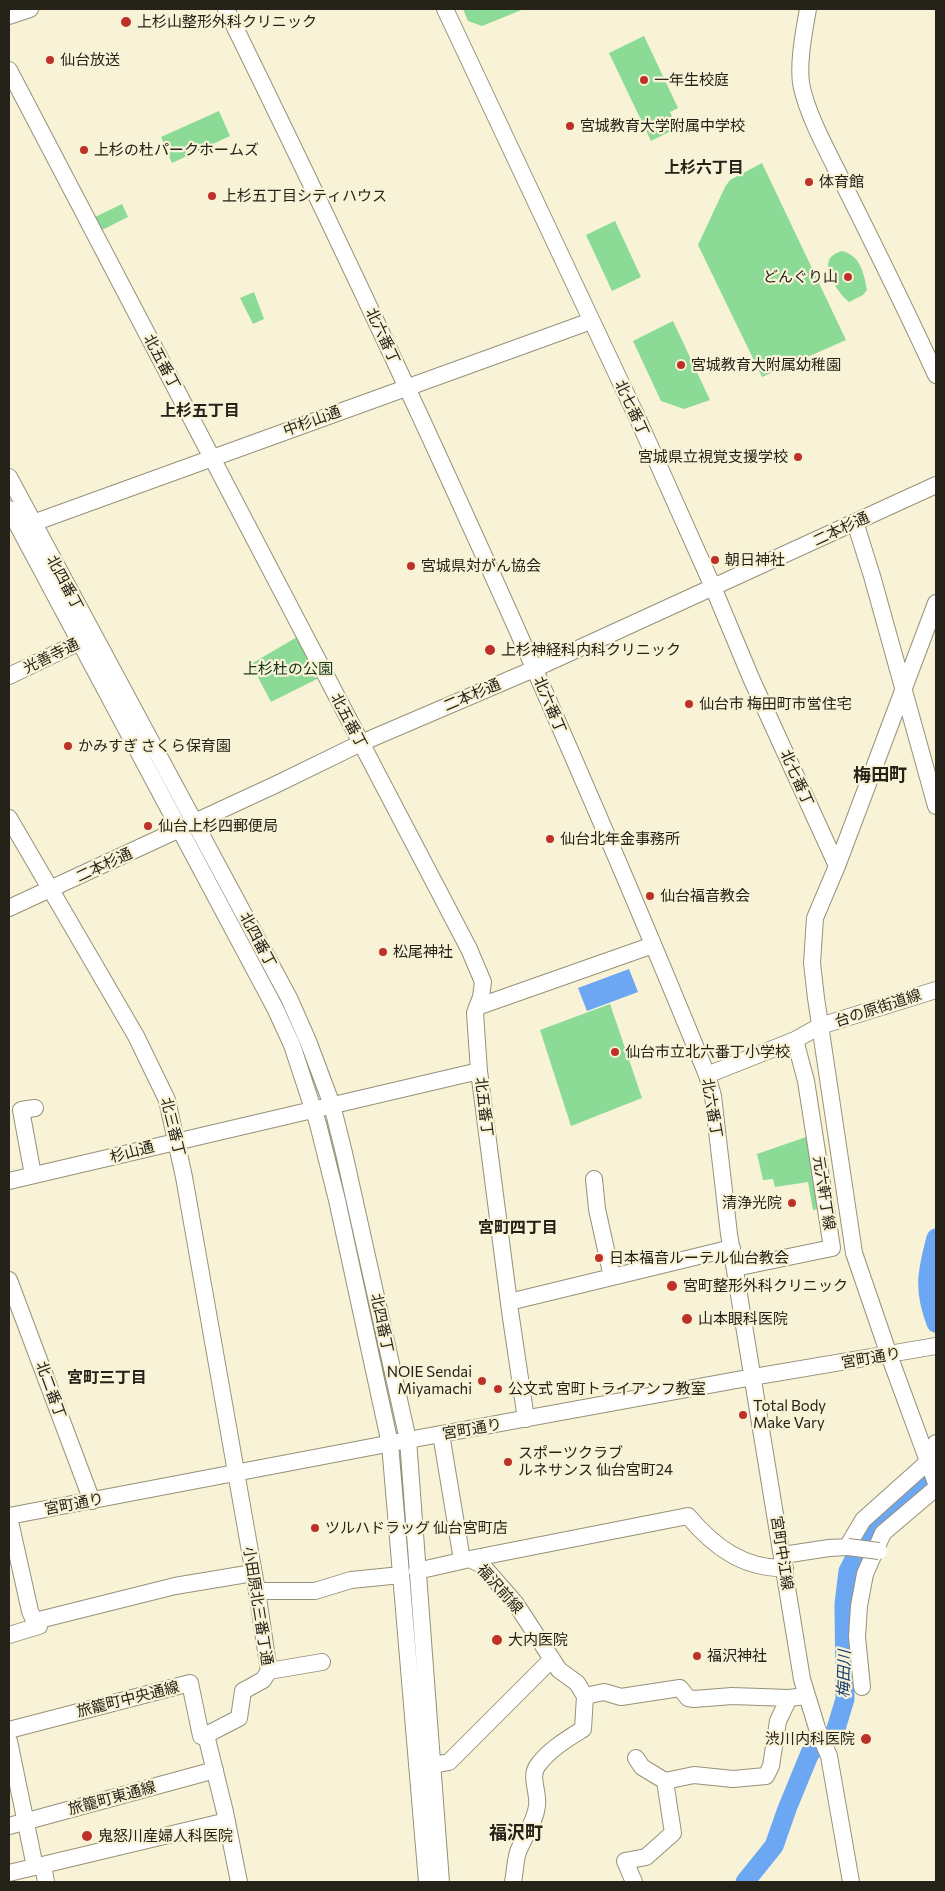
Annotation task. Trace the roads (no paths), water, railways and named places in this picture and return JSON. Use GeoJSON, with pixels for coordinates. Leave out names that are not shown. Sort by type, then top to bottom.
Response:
{"type":"FeatureCollection","features":[{"type":"Feature","properties":{"kind":"street"},"geometry":{"type":"LineString","coordinates":[[9,16],[30,9]]}},
{"type":"Feature","properties":{"kind":"street","name":"北六番丁"},"geometry":{"type":"LineString","coordinates":[[226,9],[331,224],[450,479],[534,668],[707,1075],[712,1096],[732,1248],[753,1377]]}},
{"type":"Feature","properties":{"kind":"street","name":"北七番丁"},"geometry":{"type":"LineString","coordinates":[[445,9],[713,587],[751,678],[837,866]]}},
{"type":"Feature","properties":{"kind":"street"},"geometry":{"type":"LineString","coordinates":[[808,9],[803,39],[800,81],[802,90],[820,136],[905,307],[936,375]]}},
{"type":"Feature","properties":{"kind":"street","name":"北五番丁"},"geometry":{"type":"LineString","coordinates":[[9,70],[469,949],[483,982],[481,998],[474,1013],[479,1070],[508,1302],[526,1419]]}},
{"type":"Feature","properties":{"kind":"street","name":"中杉山通"},"geometry":{"type":"LineString","coordinates":[[33,523],[591,321]]}},
{"type":"Feature","properties":{"kind":"street","name":"北四番丁"},"geometry":{"type":"LineString","coordinates":[[9,478],[33,523],[86,639],[179,830],[275,1008],[292,1045],[314,1109],[337,1200],[390,1444],[427,1882]]}},
{"type":"Feature","properties":{"kind":"street","name":"二本杉通"},"geometry":{"type":"LineString","coordinates":[[9,908],[361,744],[534,668],[936,485]]}},
{"type":"Feature","properties":{"kind":"street","name":"北四番丁"},"geometry":{"type":"LineString","coordinates":[[9,509],[194,822],[289,998],[308,1041],[332,1105],[408,1440],[441,1882]]}},
{"type":"Feature","properties":{"kind":"street"},"geometry":{"type":"LineString","coordinates":[[855,522],[936,806]]}},
{"type":"Feature","properties":{"kind":"street"},"geometry":{"type":"LineString","coordinates":[[936,602],[837,866],[815,918],[812,963],[854,1253],[936,1483]]}},
{"type":"Feature","properties":{"kind":"street","name":"光善寺通"},"geometry":{"type":"LineString","coordinates":[[9,676],[86,639]]}},
{"type":"Feature","properties":{"kind":"street","name":"北三番丁"},"geometry":{"type":"LineString","coordinates":[[9,818],[136,1036],[170,1107],[236,1473]]}},
{"type":"Feature","properties":{"kind":"street"},"geometry":{"type":"LineString","coordinates":[[477,1007],[653,945]]}},
{"type":"Feature","properties":{"kind":"street","name":"台の原街道線"},"geometry":{"type":"LineString","coordinates":[[707,1075],[795,1040],[820,1026],[936,990]]}},
{"type":"Feature","properties":{"kind":"street","name":"元六軒丁線"},"geometry":{"type":"LineString","coordinates":[[735,1268],[832,1248],[806,1082],[795,1040]]}},
{"type":"Feature","properties":{"kind":"street","name":"杉山通"},"geometry":{"type":"LineString","coordinates":[[9,1181],[479,1070]]}},
{"type":"Feature","properties":{"kind":"street"},"geometry":{"type":"LineString","coordinates":[[34,1175],[21,1110],[35,1108]]}},
{"type":"Feature","properties":{"kind":"street"},"geometry":{"type":"LineString","coordinates":[[594,1179],[597,1209],[612,1277]]}},
{"type":"Feature","properties":{"kind":"street"},"geometry":{"type":"LineString","coordinates":[[508,1302],[732,1248]]}},
{"type":"Feature","properties":{"kind":"street","name":"北二番丁"},"geometry":{"type":"LineString","coordinates":[[9,1280],[92,1500]]}},
{"type":"Feature","properties":{"kind":"street","name":"宮町通り"},"geometry":{"type":"LineString","coordinates":[[9,1516],[408,1440],[935,1346]]}},
{"type":"Feature","properties":{"kind":"street","name":"宮町中江線"},"geometry":{"type":"LineString","coordinates":[[753,1377],[802,1679],[817,1728],[827,1751],[851,1882]]}},
{"type":"Feature","properties":{"kind":"street"},"geometry":{"type":"LineString","coordinates":[[442,1434],[466,1560],[688,1516],[707,1538],[748,1564],[769,1569],[784,1562],[829,1548],[847,1547],[879,1551]]}},
{"type":"Feature","properties":{"kind":"street"},"geometry":{"type":"LineString","coordinates":[[847,1547],[864,1520],[929,1463],[936,1444]]}},
{"type":"Feature","properties":{"kind":"street","name":"小田原北三番丁通"},"geometry":{"type":"LineString","coordinates":[[206,1735],[239,1718],[243,1690],[263,1680],[269,1671],[236,1473]]}},
{"type":"Feature","properties":{"kind":"street"},"geometry":{"type":"LineString","coordinates":[[862,1687],[857,1637],[864,1574],[883,1533],[936,1488]]}},
{"type":"Feature","properties":{"kind":"street"},"geometry":{"type":"LineString","coordinates":[[9,1516],[30,1611],[33,1618],[39,1620],[175,1586],[253,1573]]}},
{"type":"Feature","properties":{"kind":"street","name":"福沢前線"},"geometry":{"type":"LineString","coordinates":[[418,1571],[466,1560],[482,1565],[516,1604],[559,1670],[577,1683],[585,1696]]}},
{"type":"Feature","properties":{"kind":"street"},"geometry":{"type":"LineString","coordinates":[[257,1591],[315,1590],[351,1580],[401,1575]]}},
{"type":"Feature","properties":{"kind":"street"},"geometry":{"type":"LineString","coordinates":[[9,1635],[39,1626],[39,1620]]}},
{"type":"Feature","properties":{"kind":"street"},"geometry":{"type":"LineString","coordinates":[[433,1765],[449,1762],[552,1659]]}},
{"type":"Feature","properties":{"kind":"street"},"geometry":{"type":"LineString","coordinates":[[269,1671],[322,1662]]}},
{"type":"Feature","properties":{"kind":"street","name":"旅籠町中央通線"},"geometry":{"type":"LineString","coordinates":[[9,1730],[190,1684],[200,1736],[206,1735]]}},
{"type":"Feature","properties":{"kind":"street"},"geometry":{"type":"LineString","coordinates":[[514,1882],[518,1852],[531,1827],[537,1806],[537,1788],[534,1776],[537,1766],[557,1746],[583,1729],[585,1696],[604,1692],[621,1697],[680,1688],[688,1698],[694,1700],[732,1696],[789,1698],[806,1696]]}},
{"type":"Feature","properties":{"kind":"street"},"geometry":{"type":"LineString","coordinates":[[664,1782],[694,1775],[733,1779],[766,1776],[771,1766],[778,1721],[789,1698]]}},
{"type":"Feature","properties":{"kind":"street"},"geometry":{"type":"LineString","coordinates":[[206,1735],[239,1882]]}},
{"type":"Feature","properties":{"kind":"street"},"geometry":{"type":"LineString","coordinates":[[9,1741],[25,1822],[46,1882]]}},
{"type":"Feature","properties":{"kind":"street"},"geometry":{"type":"LineString","coordinates":[[634,1882],[625,1861],[646,1857],[672,1833],[664,1782],[642,1767],[636,1758]]}},
{"type":"Feature","properties":{"kind":"street","name":"旅籠町東通線"},"geometry":{"type":"LineString","coordinates":[[9,1826],[215,1770]]}},
{"type":"Feature","properties":{"kind":"street"},"geometry":{"type":"LineString","coordinates":[[9,1873],[226,1821]]}},
{"type":"Feature","properties":{"kind":"water"},"geometry":{"type":"Polygon","coordinates":[[[629,969],[638,992],[587,1011],[578,988],[629,969]]]}},
{"type":"Feature","properties":{"kind":"waterway","name":"梅田川"},"geometry":{"type":"LineString","coordinates":[[936,1238],[930,1261],[928,1280],[929,1300],[936,1323]]}},
{"type":"Feature","properties":{"kind":"waterway","name":"梅田川"},"geometry":{"type":"LineString","coordinates":[[745,1882],[774,1846],[810,1753],[835,1732],[845,1699],[844,1604],[848,1571],[864,1540],[890,1514],[918,1493],[936,1472]]}},
{"type":"Feature","properties":{"kind":"place","name":"上杉山整形外科クリニック"},"geometry":{"type":"Point","coordinates":[126,22]}},
{"type":"Feature","properties":{"kind":"place","name":"仙台放送"},"geometry":{"type":"Point","coordinates":[50,60]}},
{"type":"Feature","properties":{"kind":"place","name":"一年生校庭"},"geometry":{"type":"Point","coordinates":[644,80]}},
{"type":"Feature","properties":{"kind":"place","name":"宮城教育大学附属中学校"},"geometry":{"type":"Point","coordinates":[570,126]}},
{"type":"Feature","properties":{"kind":"place","name":"上杉の杜パークホームズ"},"geometry":{"type":"Point","coordinates":[84,150]}},
{"type":"Feature","properties":{"kind":"place","name":"体育館"},"geometry":{"type":"Point","coordinates":[809,182]}},
{"type":"Feature","properties":{"kind":"place","name":"上杉五丁目シティハウス"},"geometry":{"type":"Point","coordinates":[212,196]}},
{"type":"Feature","properties":{"kind":"place","name":"どんぐり山"},"geometry":{"type":"Point","coordinates":[848,277]}},
{"type":"Feature","properties":{"kind":"place","name":"宮城教育大附属幼稚園"},"geometry":{"type":"Point","coordinates":[681,365]}},
{"type":"Feature","properties":{"kind":"place","name":"宮城県立視覚支援学校"},"geometry":{"type":"Point","coordinates":[798,457]}},
{"type":"Feature","properties":{"kind":"place","name":"朝日神社"},"geometry":{"type":"Point","coordinates":[715,560]}},
{"type":"Feature","properties":{"kind":"place","name":"宮城県対がん協会"},"geometry":{"type":"Point","coordinates":[411,566]}},
{"type":"Feature","properties":{"kind":"place","name":"上杉神経科内科クリニック"},"geometry":{"type":"Point","coordinates":[490,650]}},
{"type":"Feature","properties":{"kind":"place","name":"仙台市 梅田町市営住宅"},"geometry":{"type":"Point","coordinates":[689,704]}},
{"type":"Feature","properties":{"kind":"place","name":"かみすぎ さくら保育園"},"geometry":{"type":"Point","coordinates":[68,746]}},
{"type":"Feature","properties":{"kind":"place","name":"仙台上杉四郵便局"},"geometry":{"type":"Point","coordinates":[148,826]}},
{"type":"Feature","properties":{"kind":"place","name":"仙台北年金事務所"},"geometry":{"type":"Point","coordinates":[550,839]}},
{"type":"Feature","properties":{"kind":"place","name":"仙台福音教会"},"geometry":{"type":"Point","coordinates":[650,896]}},
{"type":"Feature","properties":{"kind":"place","name":"松尾神社"},"geometry":{"type":"Point","coordinates":[383,952]}},
{"type":"Feature","properties":{"kind":"place","name":"仙台市立北六番丁小学校"},"geometry":{"type":"Point","coordinates":[615,1052]}},
{"type":"Feature","properties":{"kind":"place","name":"清浄光院"},"geometry":{"type":"Point","coordinates":[792,1203]}},
{"type":"Feature","properties":{"kind":"place","name":"日本福音ルーテル仙台教会"},"geometry":{"type":"Point","coordinates":[599,1258]}},
{"type":"Feature","properties":{"kind":"place","name":"宮町整形外科クリニック"},"geometry":{"type":"Point","coordinates":[672,1286]}},
{"type":"Feature","properties":{"kind":"place","name":"山本眼科医院"},"geometry":{"type":"Point","coordinates":[687,1319]}},
{"type":"Feature","properties":{"kind":"place","name":"NOIE Sendai Miyamachi"},"geometry":{"type":"Point","coordinates":[482,1381]}},
{"type":"Feature","properties":{"kind":"place","name":"公文式 宮町トライアンフ教室"},"geometry":{"type":"Point","coordinates":[498,1389]}},
{"type":"Feature","properties":{"kind":"place","name":"Total Body Make Vary"},"geometry":{"type":"Point","coordinates":[743,1415]}},
{"type":"Feature","properties":{"kind":"place","name":"スポーツクラブ ルネサンス 仙台宮町24"},"geometry":{"type":"Point","coordinates":[508,1462]}},
{"type":"Feature","properties":{"kind":"place","name":"ツルハドラッグ 仙台宮町店"},"geometry":{"type":"Point","coordinates":[315,1528]}},
{"type":"Feature","properties":{"kind":"place","name":"大内医院"},"geometry":{"type":"Point","coordinates":[497,1640]}},
{"type":"Feature","properties":{"kind":"place","name":"福沢神社"},"geometry":{"type":"Point","coordinates":[697,1656]}},
{"type":"Feature","properties":{"kind":"place","name":"渋川内科医院"},"geometry":{"type":"Point","coordinates":[866,1739]}},
{"type":"Feature","properties":{"kind":"place","name":"鬼怒川産婦人科医院"},"geometry":{"type":"Point","coordinates":[87,1836]}},
{"type":"Feature","properties":{"kind":"district","name":"上杉六丁目"},"geometry":{"type":"Point","coordinates":[704,168]}},
{"type":"Feature","properties":{"kind":"district","name":"上杉五丁目"},"geometry":{"type":"Point","coordinates":[200,411]}},
{"type":"Feature","properties":{"kind":"district","name":"梅田町"},"geometry":{"type":"Point","coordinates":[880,775]}},
{"type":"Feature","properties":{"kind":"district","name":"宮町四丁目"},"geometry":{"type":"Point","coordinates":[518,1228]}},
{"type":"Feature","properties":{"kind":"district","name":"宮町三丁目"},"geometry":{"type":"Point","coordinates":[107,1378]}},
{"type":"Feature","properties":{"kind":"district","name":"福沢町"},"geometry":{"type":"Point","coordinates":[516,1833]}},
{"type":"Feature","properties":{"kind":"park label","name":"上杉杜の公園"},"geometry":{"type":"Point","coordinates":[288,669]}}]}
